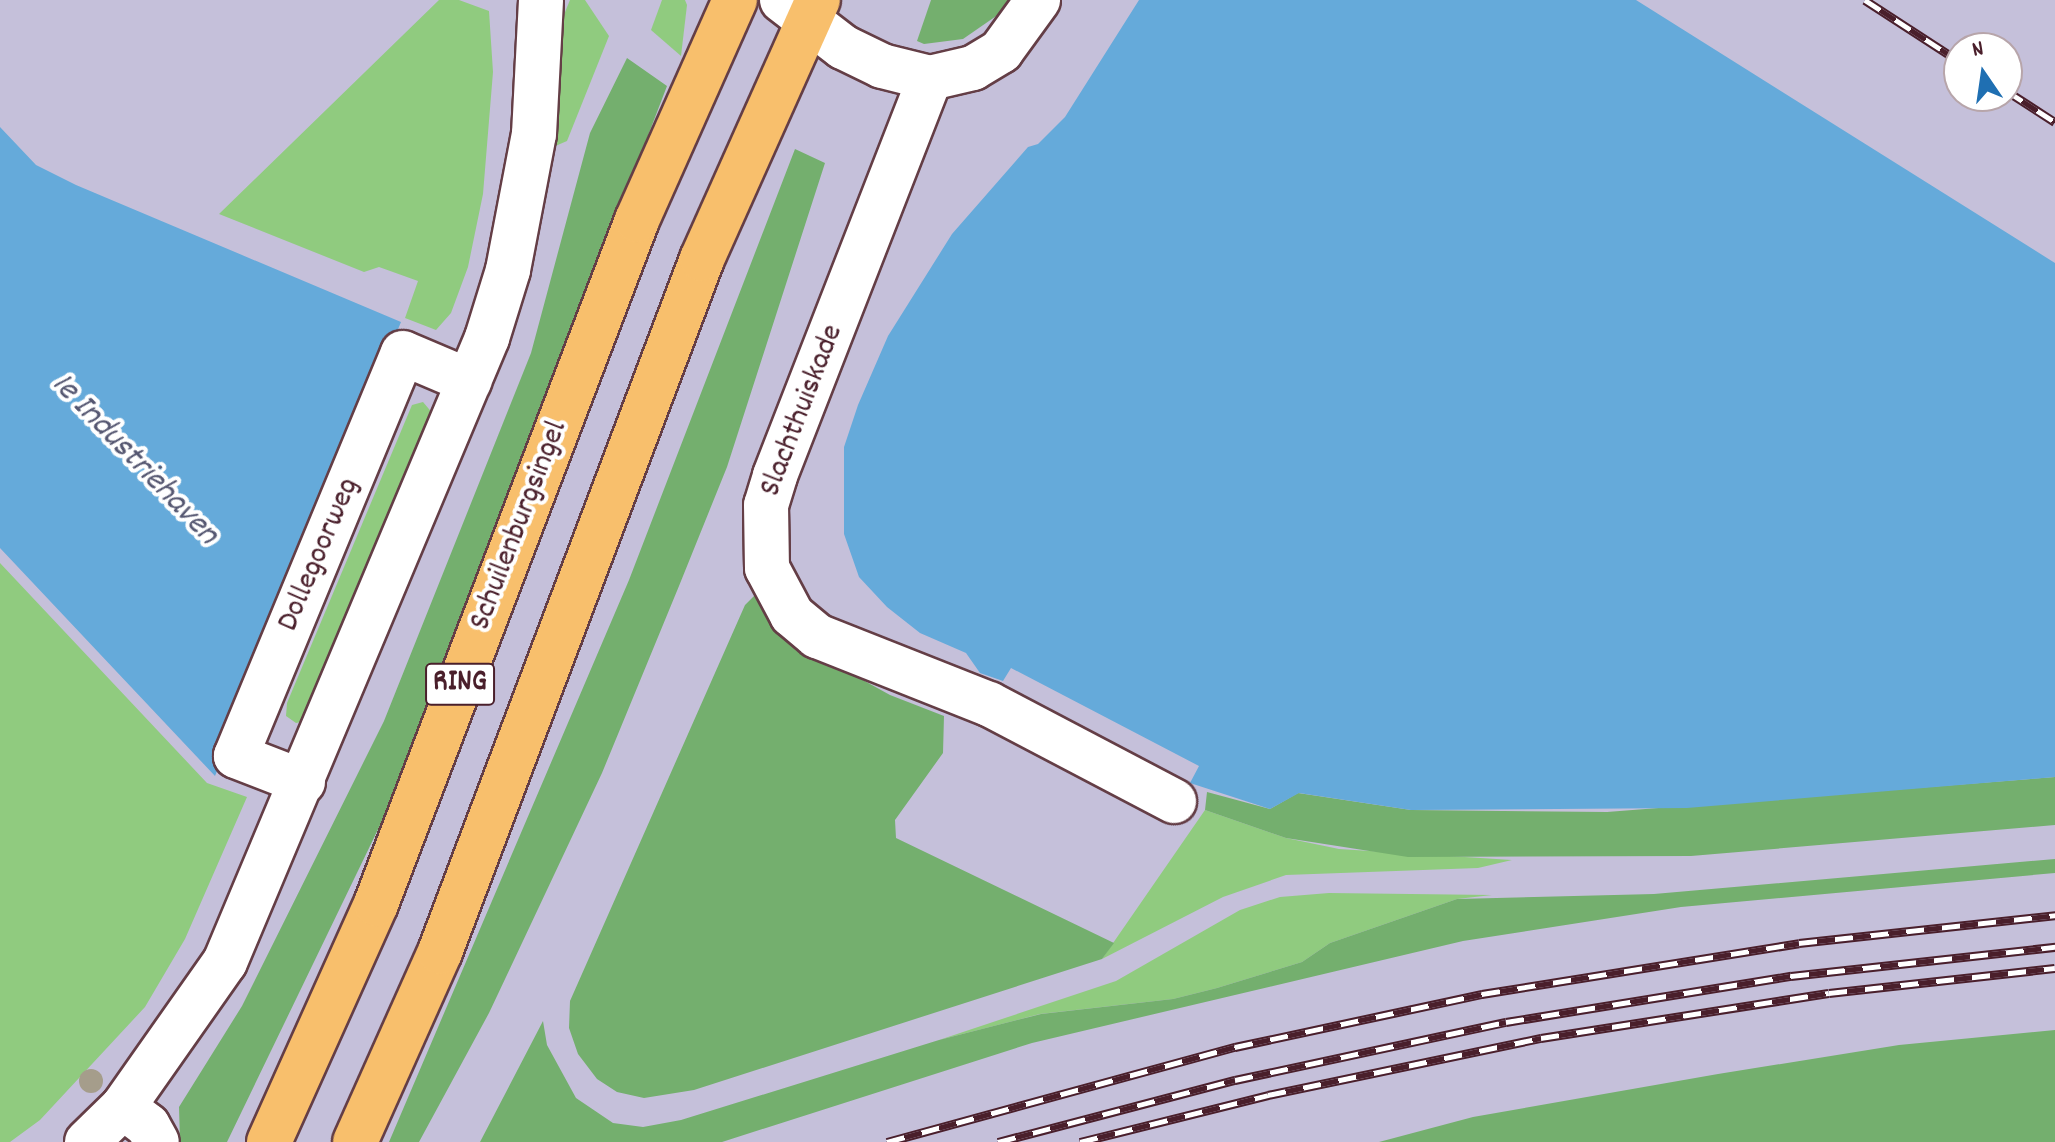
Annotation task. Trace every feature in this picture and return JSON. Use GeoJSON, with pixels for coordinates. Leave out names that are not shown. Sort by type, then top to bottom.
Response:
{"type":"FeatureCollection","features":[{"type":"Feature","properties":{"kind":"main road","name":"Schuilenburgsingel"},"geometry":{"type":"LineString","coordinates":[[269,1142],[376,904],[637,220],[735,0]]}},
{"type":"Feature","properties":{"kind":"main road","name":"RING"},"geometry":{"type":"LineString","coordinates":[[355,1142],[440,952],[702,259],[803,7]]}},
{"type":"Feature","properties":{"kind":"street"},"geometry":{"type":"LineString","coordinates":[[87,1142],[123,1107],[225,962],[469,381],[508,270],[522,205],[534,134],[541,0]]}},
{"type":"Feature","properties":{"kind":"street"},"geometry":{"type":"LineString","coordinates":[[803,7],[843,47],[882,66],[930,78],[973,68],[1001,51],[1038,0]]}},
{"type":"Feature","properties":{"kind":"street","name":"Slachthuiskade"},"geometry":{"type":"LineString","coordinates":[[930,78],[775,476],[766,505],[767,568],[792,615],[817,636],[989,704],[1174,801]]}},
{"type":"Feature","properties":{"kind":"street","name":"Dollegoorweg"},"geometry":{"type":"LineString","coordinates":[[303,782],[236,756],[403,353],[469,381]]}},
{"type":"Feature","properties":{"kind":"street"},"geometry":{"type":"LineString","coordinates":[[123,1107],[148,1126],[157,1142]]}},
{"type":"Feature","properties":{"kind":"shaded area"},"geometry":{"type":"Polygon","coordinates":[[[0,0],[2055,0],[2055,1065],[1529,1142],[0,1142],[0,0]]]}},
{"type":"Feature","properties":{"kind":"green space"},"geometry":{"type":"Polygon","coordinates":[[[439,0],[459,0],[489,11],[493,72],[483,194],[468,267],[451,313],[436,330],[405,318],[418,281],[379,267],[364,272],[219,214],[439,0]]]}},
{"type":"Feature","properties":{"kind":"green space"},"geometry":{"type":"Polygon","coordinates":[[[570,0],[585,0],[609,36],[567,141],[553,147],[556,34],[570,0]]]}},
{"type":"Feature","properties":{"kind":"green space"},"geometry":{"type":"Polygon","coordinates":[[[662,0],[685,0],[687,5],[681,56],[651,30],[662,0]]]}},
{"type":"Feature","properties":{"kind":"green space"},"geometry":{"type":"Polygon","coordinates":[[[931,0],[1008,0],[1002,12],[963,39],[924,44],[917,41],[931,0]]]}},
{"type":"Feature","properties":{"kind":"green space"},"geometry":{"type":"Polygon","coordinates":[[[627,58],[667,86],[398,788],[227,1142],[180,1142],[179,1107],[242,1006],[384,721],[531,353],[590,133],[627,58]]]}},
{"type":"Feature","properties":{"kind":"green space"},"geometry":{"type":"Polygon","coordinates":[[[795,149],[825,163],[727,467],[679,586],[602,773],[489,1013],[419,1142],[389,1142],[629,580],[795,149]]]}},
{"type":"Feature","properties":{"kind":"green space"},"geometry":{"type":"Polygon","coordinates":[[[423,402],[434,415],[306,721],[296,723],[286,716],[287,703],[412,405],[423,402]]]}},
{"type":"Feature","properties":{"kind":"green space"},"geometry":{"type":"Polygon","coordinates":[[[0,563],[207,783],[247,797],[185,939],[145,1007],[40,1120],[10,1142],[0,1142],[0,563]]]}},
{"type":"Feature","properties":{"kind":"green space"},"geometry":{"type":"Polygon","coordinates":[[[760,590],[803,647],[890,695],[944,716],[943,753],[895,820],[896,838],[1114,943],[1102,959],[694,1090],[644,1098],[617,1092],[597,1079],[578,1054],[569,1028],[570,1001],[745,605],[760,590]]]}},
{"type":"Feature","properties":{"kind":"green space"},"geometry":{"type":"Polygon","coordinates":[[[2055,777],[2055,825],[1691,856],[1408,857],[1286,838],[1205,810],[1207,792],[1270,809],[1298,793],[1411,810],[1607,812],[2055,777]]]}},
{"type":"Feature","properties":{"kind":"green space"},"geometry":{"type":"Polygon","coordinates":[[[1205,810],[1286,838],[1339,849],[1512,860],[1478,868],[1286,875],[1223,897],[1102,959],[1205,810]]]}},
{"type":"Feature","properties":{"kind":"green space"},"geometry":{"type":"Polygon","coordinates":[[[2055,859],[2055,873],[1681,907],[1463,941],[1032,1043],[722,1142],[480,1142],[543,1021],[547,1045],[576,1098],[613,1123],[643,1127],[681,1120],[939,1040],[1041,1014],[1173,999],[1217,988],[1302,962],[1330,943],[1457,899],[1654,894],[2055,859]]]}},
{"type":"Feature","properties":{"kind":"green space"},"geometry":{"type":"Polygon","coordinates":[[[1329,893],[1492,895],[1457,899],[1330,943],[1302,962],[1217,988],[1173,999],[1040,1014],[939,1040],[1116,981],[1240,910],[1280,897],[1329,893]]]}},
{"type":"Feature","properties":{"kind":"green space"},"geometry":{"type":"Polygon","coordinates":[[[2055,1030],[2055,1142],[1379,1142],[1473,1117],[1718,1074],[1899,1045],[2055,1030]]]}},
{"type":"Feature","properties":{"kind":"water"},"geometry":{"type":"Polygon","coordinates":[[[1139,0],[1636,0],[2055,263],[2055,777],[1687,808],[1411,810],[1299,793],[1270,809],[1190,783],[1199,766],[1011,668],[1003,681],[980,673],[966,653],[920,633],[887,607],[859,577],[844,534],[844,447],[858,405],[888,336],[952,234],[1028,147],[1038,144],[1065,117],[1139,0]]]}},
{"type":"Feature","properties":{"kind":"water","name":"1e Industriehaven"},"geometry":{"type":"Polygon","coordinates":[[[0,127],[36,165],[76,185],[401,322],[215,776],[0,548],[0,127]]]}},
{"type":"Feature","properties":{"kind":"railway"},"geometry":{"type":"LineString","coordinates":[[1865,0],[1943,51]]}},
{"type":"Feature","properties":{"kind":"railway"},"geometry":{"type":"LineString","coordinates":[[2023,101],[2055,122]]}},
{"type":"Feature","properties":{"kind":"railway"},"geometry":{"type":"LineString","coordinates":[[887,1142],[1235,1047],[1482,994],[1799,943],[2055,915]]}},
{"type":"Feature","properties":{"kind":"railway"},"geometry":{"type":"LineString","coordinates":[[998,1142],[1235,1080],[1506,1022],[1791,976],[2055,947]]}},
{"type":"Feature","properties":{"kind":"railway"},"geometry":{"type":"LineString","coordinates":[[1080,1142],[1268,1095],[1541,1038],[1829,993],[2055,968]]}}]}
